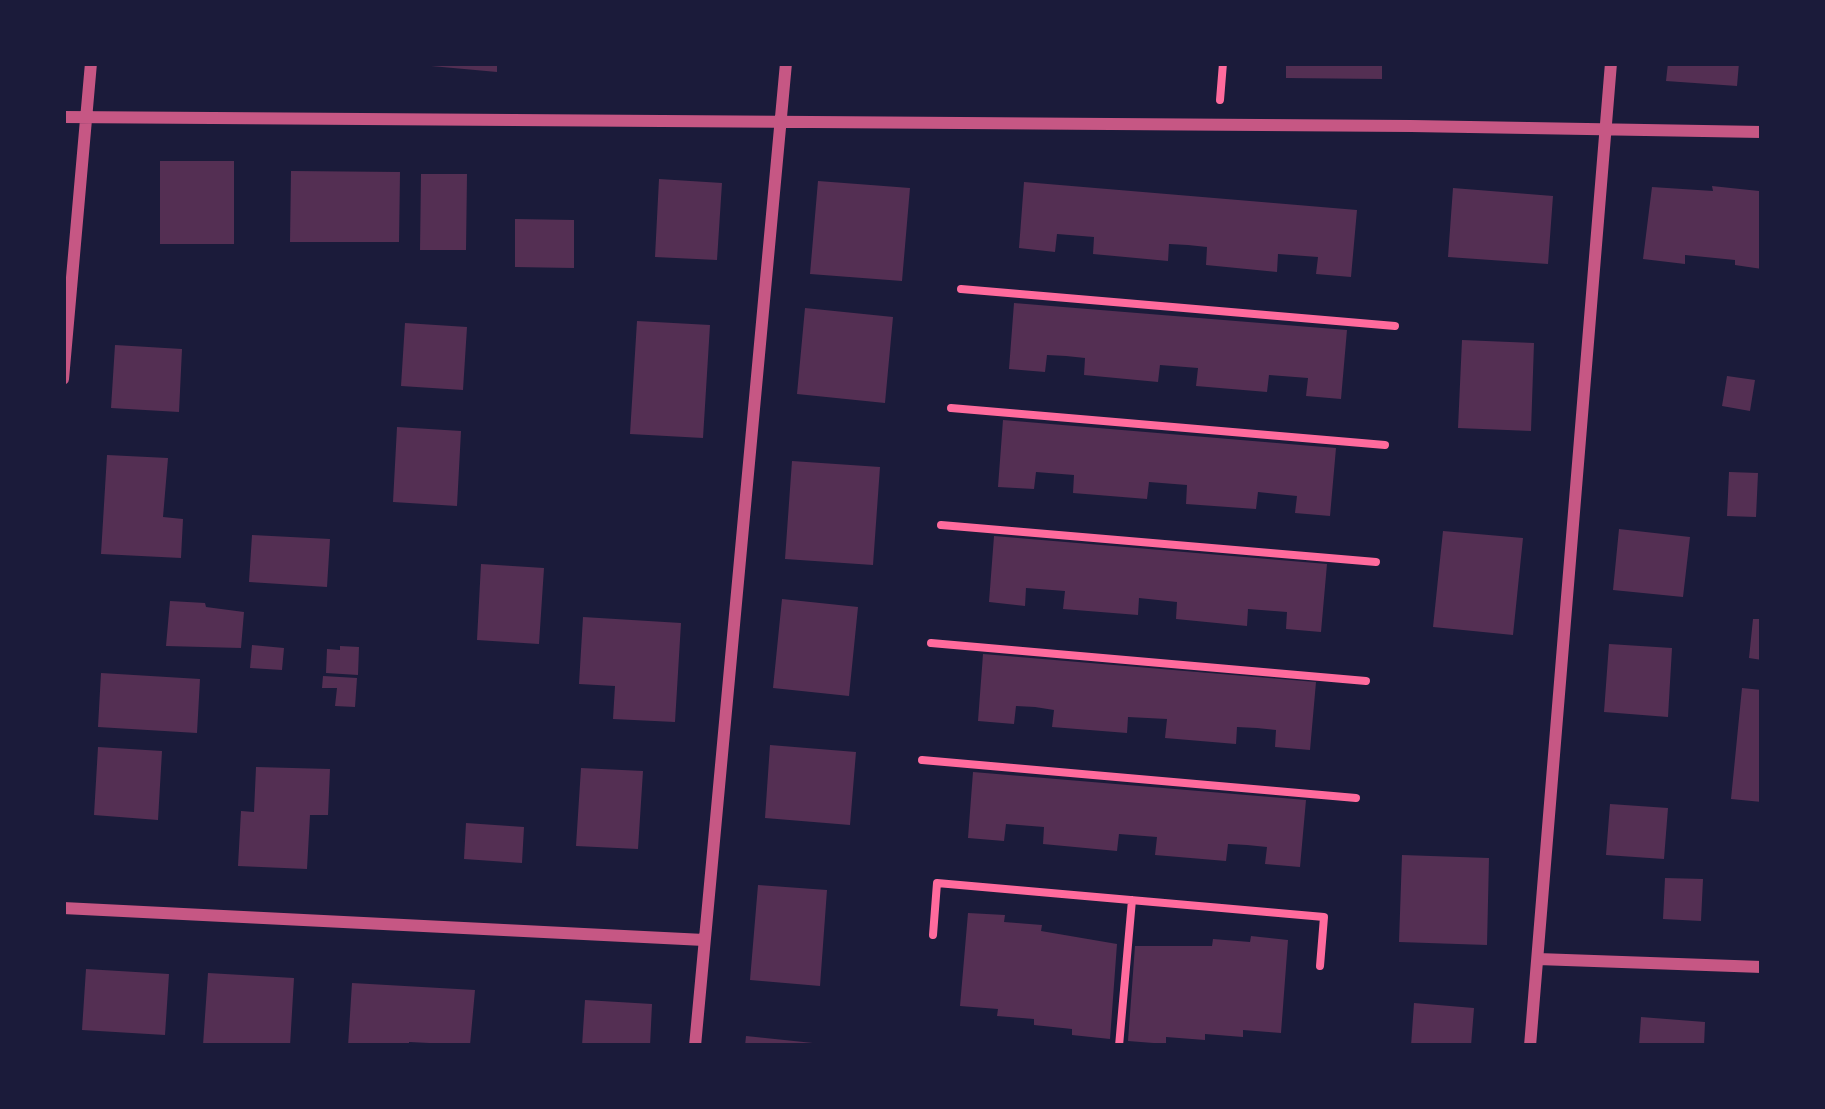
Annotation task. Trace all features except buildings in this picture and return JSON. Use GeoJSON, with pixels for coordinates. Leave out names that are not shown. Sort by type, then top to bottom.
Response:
{"type":"FeatureCollection","features":[{"type":"Feature","properties":{"kind":"street"},"geometry":{"type":"LineString","coordinates":[[63,379],[91,63]]}},
{"type":"Feature","properties":{"kind":"street"},"geometry":{"type":"LineString","coordinates":[[695,1046],[786,63]]}},
{"type":"Feature","properties":{"kind":"street"},"geometry":{"type":"LineString","coordinates":[[1530,1046],[1611,63]]}},
{"type":"Feature","properties":{"kind":"street"},"geometry":{"type":"LineString","coordinates":[[63,118],[1762,132]]}},
{"type":"Feature","properties":{"kind":"street"},"geometry":{"type":"LineString","coordinates":[[63,908],[704,940]]}},
{"type":"Feature","properties":{"kind":"street"},"geometry":{"type":"LineString","coordinates":[[1538,959],[1762,967]]}},
{"type":"Feature","properties":{"kind":"path"},"geometry":{"type":"LineString","coordinates":[[961,289],[1395,326]]}},
{"type":"Feature","properties":{"kind":"path"},"geometry":{"type":"LineString","coordinates":[[951,408],[1385,445]]}},
{"type":"Feature","properties":{"kind":"path"},"geometry":{"type":"LineString","coordinates":[[941,525],[1376,562]]}},
{"type":"Feature","properties":{"kind":"path"},"geometry":{"type":"LineString","coordinates":[[931,644],[1366,681]]}},
{"type":"Feature","properties":{"kind":"path"},"geometry":{"type":"LineString","coordinates":[[922,760],[1356,797]]}},
{"type":"Feature","properties":{"kind":"path"},"geometry":{"type":"LineString","coordinates":[[933,934],[938,883],[1324,917],[1320,967]]}},
{"type":"Feature","properties":{"kind":"path"},"geometry":{"type":"LineString","coordinates":[[1119,1046],[1132,901]]}}]}
